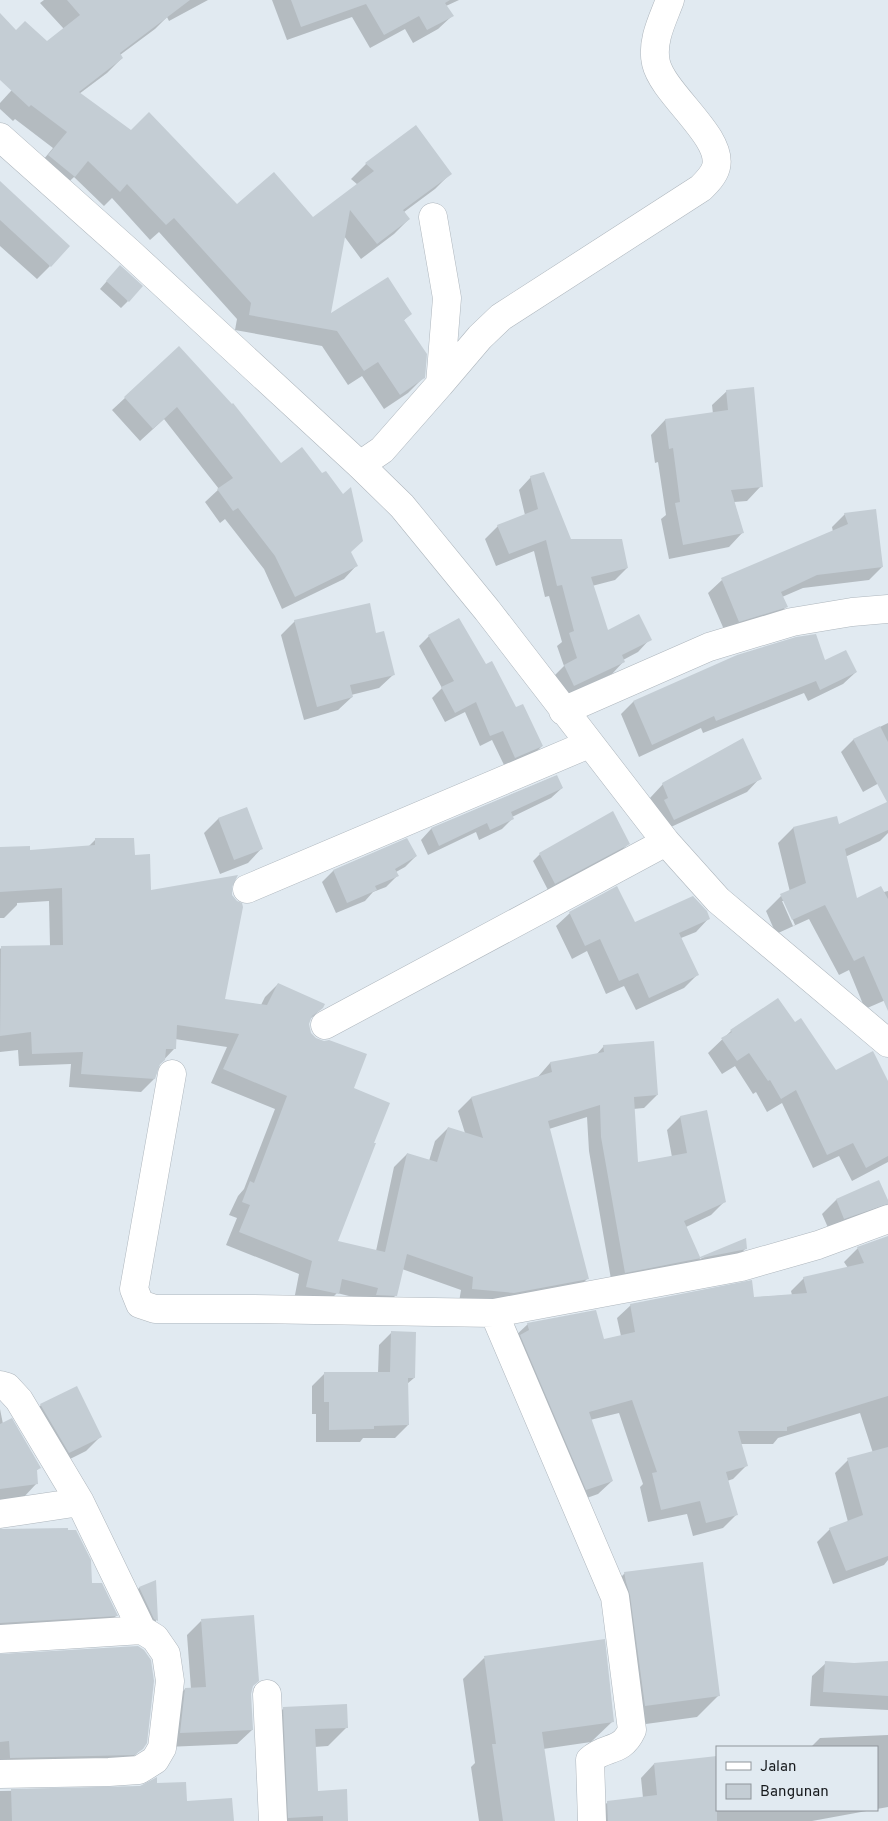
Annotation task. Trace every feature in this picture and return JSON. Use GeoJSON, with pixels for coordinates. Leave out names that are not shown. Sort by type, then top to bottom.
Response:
{"type":"FeatureCollection","features":[{"type":"Feature","properties":{"kind":"street"},"geometry":{"type":"LineString","coordinates":[[360,465],[382,450],[480,337],[500,317],[701,188],[710,179],[716,166],[716,152],[709,138],[663,80],[655,62],[655,40],[670,0]]}},
{"type":"Feature","properties":{"kind":"street"},"geometry":{"type":"LineString","coordinates":[[0,138],[130,252],[402,506],[487,610],[588,744],[666,842],[718,900],[888,1043]]}},
{"type":"Feature","properties":{"kind":"street"},"geometry":{"type":"LineString","coordinates":[[433,218],[447,298],[440,384]]}},
{"type":"Feature","properties":{"kind":"street"},"geometry":{"type":"LineString","coordinates":[[563,711],[709,647],[792,622],[852,612],[888,609]]}},
{"type":"Feature","properties":{"kind":"street"},"geometry":{"type":"LineString","coordinates":[[247,889],[588,744]]}},
{"type":"Feature","properties":{"kind":"street"},"geometry":{"type":"LineString","coordinates":[[325,1025],[666,842]]}},
{"type":"Feature","properties":{"kind":"street"},"geometry":{"type":"LineString","coordinates":[[172,1074],[134,1289],[140,1304],[155,1309],[494,1313],[741,1267],[818,1245],[888,1220]]}},
{"type":"Feature","properties":{"kind":"street"},"geometry":{"type":"LineString","coordinates":[[494,1313],[615,1597],[632,1730],[628,1739],[622,1745],[596,1755],[590,1760],[592,1821]]}},
{"type":"Feature","properties":{"kind":"street"},"geometry":{"type":"LineString","coordinates":[[0,1385],[6,1387],[19,1400],[80,1502],[142,1630],[155,1638],[166,1654],[170,1681],[162,1748],[155,1760],[139,1770],[0,1774]]}},
{"type":"Feature","properties":{"kind":"street"},"geometry":{"type":"LineString","coordinates":[[0,1514],[80,1502]]}},
{"type":"Feature","properties":{"kind":"street"},"geometry":{"type":"LineString","coordinates":[[0,1639],[142,1630]]}},
{"type":"Feature","properties":{"kind":"street"},"geometry":{"type":"LineString","coordinates":[[267,1694],[273,1821]]}},
{"type":"Feature","properties":{"kind":"building"},"geometry":{"type":"Polygon","coordinates":[[[67,0],[190,0],[120,53],[123,58],[79,92],[131,130],[149,112],[237,204],[274,172],[313,217],[374,171],[365,163],[416,125],[452,174],[403,210],[410,219],[377,244],[350,210],[331,313],[388,277],[412,314],[404,320],[427,354],[425,378],[400,395],[378,362],[364,371],[337,331],[249,315],[251,303],[174,218],[166,225],[127,184],[120,192],[88,161],[75,177],[48,155],[67,132],[31,105],[29,107],[0,80],[0,13],[16,30],[25,21],[47,41],[80,15],[67,0]]]}},
{"type":"Feature","properties":{"kind":"building"},"geometry":{"type":"Polygon","coordinates":[[[291,0],[450,0],[445,3],[454,16],[427,30],[419,16],[384,35],[366,4],[301,27],[291,0]]]}},
{"type":"Feature","properties":{"kind":"building"},"geometry":{"type":"Polygon","coordinates":[[[0,181],[70,246],[51,267],[0,220],[0,181]]]}},
{"type":"Feature","properties":{"kind":"building"},"geometry":{"type":"Polygon","coordinates":[[[120,265],[143,286],[129,302],[106,281],[120,265]]]}},
{"type":"Feature","properties":{"kind":"building"},"geometry":{"type":"Polygon","coordinates":[[[179,346],[233,403],[281,463],[302,447],[322,473],[326,471],[343,494],[351,487],[363,541],[351,552],[358,566],[295,597],[275,556],[238,508],[233,511],[217,489],[233,478],[177,407],[153,429],[124,397],[179,346]]]}},
{"type":"Feature","properties":{"kind":"building"},"geometry":{"type":"Polygon","coordinates":[[[754,387],[763,487],[731,490],[744,533],[683,545],[675,503],[680,502],[673,448],[669,449],[665,419],[728,410],[726,390],[754,387]]]}},
{"type":"Feature","properties":{"kind":"building"},"geometry":{"type":"Polygon","coordinates":[[[544,472],[571,539],[622,539],[628,568],[591,577],[608,630],[639,614],[652,640],[622,655],[625,662],[574,686],[564,665],[577,658],[569,633],[574,631],[562,585],[557,586],[546,540],[509,554],[497,525],[538,509],[530,476],[544,472]]]}},
{"type":"Feature","properties":{"kind":"building"},"geometry":{"type":"Polygon","coordinates":[[[876,509],[883,567],[817,575],[781,592],[788,607],[739,622],[721,578],[848,524],[844,513],[876,509]]]}},
{"type":"Feature","properties":{"kind":"building"},"geometry":{"type":"Polygon","coordinates":[[[370,603],[376,633],[384,631],[395,675],[350,685],[353,697],[317,707],[294,620],[370,603]]]}},
{"type":"Feature","properties":{"kind":"building"},"geometry":{"type":"Polygon","coordinates":[[[459,618],[486,664],[492,661],[516,707],[523,704],[543,746],[515,758],[503,731],[490,736],[476,702],[455,713],[441,687],[454,681],[428,635],[459,618]]]}},
{"type":"Feature","properties":{"kind":"building"},"geometry":{"type":"Polygon","coordinates":[[[816,634],[825,660],[846,650],[857,672],[820,690],[816,681],[716,721],[714,716],[652,745],[633,701],[737,655],[796,637],[816,634]]]}},
{"type":"Feature","properties":{"kind":"building"},"geometry":{"type":"Polygon","coordinates":[[[880,726],[888,742],[888,830],[845,849],[857,898],[881,886],[888,899],[888,1011],[864,956],[854,961],[825,905],[792,920],[780,894],[806,883],[793,827],[837,816],[839,824],[887,802],[853,739],[880,726]]]}},
{"type":"Feature","properties":{"kind":"building"},"geometry":{"type":"Polygon","coordinates":[[[743,738],[762,779],[674,820],[664,800],[668,798],[662,783],[743,738]]]}},
{"type":"Feature","properties":{"kind":"building"},"geometry":{"type":"Polygon","coordinates":[[[557,775],[563,788],[511,812],[514,819],[490,830],[487,823],[439,846],[431,828],[557,775]]]}},
{"type":"Feature","properties":{"kind":"building"},"geometry":{"type":"Polygon","coordinates":[[[247,807],[263,849],[234,860],[218,818],[247,807]]]}},
{"type":"Feature","properties":{"kind":"building"},"geometry":{"type":"Polygon","coordinates":[[[613,811],[630,844],[555,884],[539,853],[613,811]]]}},
{"type":"Feature","properties":{"kind":"building"},"geometry":{"type":"Polygon","coordinates":[[[95,838],[134,838],[135,855],[150,854],[151,890],[238,875],[232,887],[232,895],[237,901],[242,903],[243,907],[225,999],[267,1005],[278,983],[325,1004],[323,1008],[312,1016],[309,1024],[311,1033],[316,1038],[324,1041],[329,1040],[367,1054],[354,1088],[390,1103],[338,1241],[385,1252],[407,1153],[437,1162],[448,1127],[483,1138],[471,1097],[552,1072],[550,1062],[604,1052],[603,1045],[654,1041],[658,1095],[634,1097],[638,1162],[687,1153],[680,1116],[707,1110],[726,1202],[684,1221],[700,1257],[746,1238],[747,1249],[625,1273],[601,1137],[600,1105],[548,1121],[589,1279],[514,1293],[472,1289],[473,1277],[407,1254],[397,1296],[376,1295],[378,1288],[342,1279],[339,1294],[306,1287],[312,1261],[239,1232],[250,1205],[242,1202],[250,1181],[254,1183],[287,1096],[223,1069],[239,1034],[177,1025],[176,1049],[166,1049],[165,1060],[160,1064],[155,1079],[81,1074],[83,1052],[32,1054],[31,1032],[0,1036],[1,946],[63,945],[62,888],[0,892],[0,847],[30,846],[30,850],[95,845],[95,838]]]}},
{"type":"Feature","properties":{"kind":"building"},"geometry":{"type":"Polygon","coordinates":[[[407,838],[417,856],[395,869],[399,876],[375,886],[377,890],[347,903],[333,870],[407,838]]]}},
{"type":"Feature","properties":{"kind":"building"},"geometry":{"type":"Polygon","coordinates":[[[617,886],[635,922],[693,896],[707,911],[710,919],[679,933],[699,975],[649,998],[638,973],[619,981],[600,939],[585,946],[569,912],[617,886]]]}},
{"type":"Feature","properties":{"kind":"building"},"geometry":{"type":"Polygon","coordinates":[[[778,998],[795,1022],[801,1018],[836,1070],[873,1051],[888,1081],[888,1156],[866,1168],[853,1143],[827,1155],[796,1090],[781,1099],[770,1080],[768,1081],[749,1053],[737,1061],[721,1038],[778,998]]]}},
{"type":"Feature","properties":{"kind":"building"},"geometry":{"type":"Polygon","coordinates":[[[879,1180],[888,1204],[844,1219],[836,1199],[879,1180]]]}},
{"type":"Feature","properties":{"kind":"building"},"geometry":{"type":"Polygon","coordinates":[[[888,1236],[888,1396],[787,1427],[787,1431],[738,1431],[748,1466],[726,1472],[738,1515],[706,1523],[700,1501],[661,1510],[652,1473],[657,1472],[632,1400],[589,1412],[613,1481],[586,1490],[520,1335],[529,1330],[527,1323],[596,1310],[604,1339],[635,1332],[630,1304],[752,1280],[754,1297],[807,1293],[803,1277],[864,1263],[857,1247],[888,1236]]]}},
{"type":"Feature","properties":{"kind":"building"},"geometry":{"type":"Polygon","coordinates":[[[391,1331],[416,1332],[415,1378],[408,1378],[409,1425],[374,1426],[374,1429],[329,1430],[329,1402],[324,1402],[324,1372],[390,1372],[391,1331]]]}},
{"type":"Feature","properties":{"kind":"building"},"geometry":{"type":"Polygon","coordinates":[[[77,1386],[102,1437],[69,1453],[40,1404],[77,1386]]]}},
{"type":"Feature","properties":{"kind":"building"},"geometry":{"type":"Polygon","coordinates":[[[12,1418],[41,1468],[37,1470],[38,1484],[0,1489],[0,1424],[12,1418]]]}},
{"type":"Feature","properties":{"kind":"building"},"geometry":{"type":"Polygon","coordinates":[[[888,1447],[888,1556],[846,1571],[829,1528],[863,1515],[847,1458],[888,1447]]]}},
{"type":"Feature","properties":{"kind":"building"},"geometry":{"type":"Polygon","coordinates":[[[68,1528],[68,1530],[76,1530],[91,1560],[92,1583],[102,1583],[118,1616],[0,1623],[0,1529],[68,1528]]]}},
{"type":"Feature","properties":{"kind":"building"},"geometry":{"type":"Polygon","coordinates":[[[703,1562],[720,1696],[645,1706],[630,1595],[624,1572],[703,1562]]]}},
{"type":"Feature","properties":{"kind":"building"},"geometry":{"type":"Polygon","coordinates":[[[156,1580],[158,1621],[154,1619],[139,1587],[156,1580]]]}},
{"type":"Feature","properties":{"kind":"building"},"geometry":{"type":"Polygon","coordinates":[[[254,1615],[259,1681],[253,1686],[251,1694],[253,1730],[180,1733],[185,1688],[206,1687],[201,1619],[254,1615]]]}},
{"type":"Feature","properties":{"kind":"building"},"geometry":{"type":"Polygon","coordinates":[[[605,1639],[614,1722],[542,1732],[555,1821],[503,1821],[492,1744],[496,1744],[484,1656],[605,1639]]]}},
{"type":"Feature","properties":{"kind":"building"},"geometry":{"type":"Polygon","coordinates":[[[138,1646],[144,1650],[151,1660],[154,1681],[147,1743],[143,1749],[134,1755],[10,1758],[9,1741],[0,1742],[0,1654],[138,1646]]]}},
{"type":"Feature","properties":{"kind":"building"},"geometry":{"type":"Polygon","coordinates":[[[825,1661],[854,1663],[888,1661],[888,1696],[823,1692],[825,1661]]]}},
{"type":"Feature","properties":{"kind":"building"},"geometry":{"type":"Polygon","coordinates":[[[347,1704],[348,1728],[315,1729],[318,1791],[347,1789],[348,1821],[323,1821],[323,1816],[288,1818],[283,1707],[347,1704]]]}},
{"type":"Feature","properties":{"kind":"building"},"geometry":{"type":"Polygon","coordinates":[[[716,1756],[717,1821],[608,1821],[607,1801],[657,1795],[654,1763],[716,1756]]]}},
{"type":"Feature","properties":{"kind":"building"},"geometry":{"type":"Polygon","coordinates":[[[157,1777],[157,1783],[186,1782],[187,1801],[232,1798],[234,1821],[12,1821],[11,1789],[140,1786],[157,1777]]]}}]}
